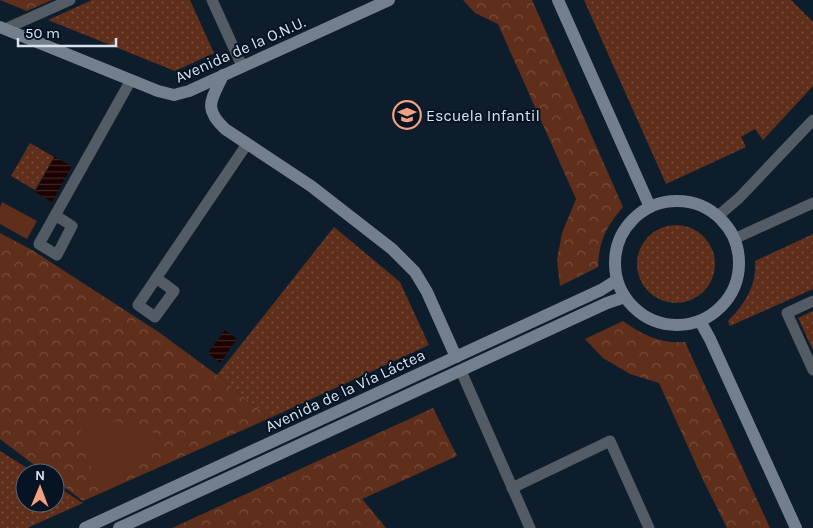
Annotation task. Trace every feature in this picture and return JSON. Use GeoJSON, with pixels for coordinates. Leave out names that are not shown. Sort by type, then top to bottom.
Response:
{"type":"FeatureCollection","features":[{"type":"Feature","properties":{"kind":"street"},"geometry":{"type":"LineString","coordinates":[[3,28],[70,0]]}},
{"type":"Feature","properties":{"kind":"street"},"geometry":{"type":"LineString","coordinates":[[212,0],[242,66]]}},
{"type":"Feature","properties":{"kind":"street","name":"Avenida de la O.N.U."},"geometry":{"type":"LineString","coordinates":[[3,28],[158,91],[174,95],[182,94],[389,0]]}},
{"type":"Feature","properties":{"kind":"street"},"geometry":{"type":"LineString","coordinates":[[558,0],[650,208]]}},
{"type":"Feature","properties":{"kind":"street"},"geometry":{"type":"LineString","coordinates":[[224,75],[211,106],[211,113],[225,130],[312,186],[392,249],[415,272],[427,292],[456,357]]}},
{"type":"Feature","properties":{"kind":"street"},"geometry":{"type":"LineString","coordinates":[[55,215],[131,80]]}},
{"type":"Feature","properties":{"kind":"street"},"geometry":{"type":"LineString","coordinates":[[718,216],[739,198],[813,120]]}},
{"type":"Feature","properties":{"kind":"street"},"geometry":{"type":"LineString","coordinates":[[156,278],[247,144]]}},
{"type":"Feature","properties":{"kind":"street"},"geometry":{"type":"LineString","coordinates":[[667,202],[685,202],[702,207],[718,216],[734,239],[739,258],[738,278],[730,296],[717,310],[700,321],[686,324],[672,325],[658,322],[634,308],[625,297],[617,280],[615,259],[620,238],[632,220],[650,208],[667,202]]}},
{"type":"Feature","properties":{"kind":"street"},"geometry":{"type":"LineString","coordinates":[[734,239],[813,203]]}},
{"type":"Feature","properties":{"kind":"street","name":"Avenida de la Vía Láctea"},"geometry":{"type":"LineString","coordinates":[[85,528],[601,290],[617,280]]}},
{"type":"Feature","properties":{"kind":"street","name":"Avenida de la Vía Láctea"},"geometry":{"type":"LineString","coordinates":[[119,528],[591,310],[625,297]]}},
{"type":"Feature","properties":{"kind":"street"},"geometry":{"type":"LineString","coordinates":[[813,301],[787,313],[813,370]]}},
{"type":"Feature","properties":{"kind":"street"},"geometry":{"type":"LineString","coordinates":[[700,321],[796,528]]}},
{"type":"Feature","properties":{"kind":"street"},"geometry":{"type":"LineString","coordinates":[[461,371],[530,528]]}},
{"type":"Feature","properties":{"kind":"street"},"geometry":{"type":"LineString","coordinates":[[512,488],[610,441],[649,528]]}},
{"type":"Feature","properties":{"kind":"green space"},"geometry":{"type":"Polygon","coordinates":[[[0,0],[52,0],[27,11],[0,0]]]}},
{"type":"Feature","properties":{"kind":"green space"},"geometry":{"type":"Polygon","coordinates":[[[92,0],[190,0],[214,53],[175,71],[48,20],[92,0]]]}},
{"type":"Feature","properties":{"kind":"green space"},"geometry":{"type":"Polygon","coordinates":[[[463,0],[532,0],[623,207],[604,235],[598,267],[560,286],[557,260],[562,233],[576,199],[498,24],[475,13],[463,0]]]}},
{"type":"Feature","properties":{"kind":"green space"},"geometry":{"type":"Polygon","coordinates":[[[584,0],[791,0],[813,22],[813,86],[763,140],[755,129],[741,137],[746,147],[666,184],[584,0]]]}},
{"type":"Feature","properties":{"kind":"green space"},"geometry":{"type":"Polygon","coordinates":[[[30,143],[54,157],[35,190],[11,176],[30,143]]]}},
{"type":"Feature","properties":{"kind":"green space"},"geometry":{"type":"Polygon","coordinates":[[[2,202],[37,221],[27,239],[0,224],[0,207],[2,202]]]}},
{"type":"Feature","properties":{"kind":"green space"},"geometry":{"type":"Polygon","coordinates":[[[676,225],[691,228],[704,236],[712,249],[715,264],[712,279],[704,292],[691,300],[676,303],[661,300],[648,292],[640,279],[637,264],[640,249],[648,236],[661,228],[676,225]]]}},
{"type":"Feature","properties":{"kind":"green space"},"geometry":{"type":"Polygon","coordinates":[[[334,227],[400,282],[429,345],[270,418],[217,375],[334,227]]]}},
{"type":"Feature","properties":{"kind":"green space"},"geometry":{"type":"Polygon","coordinates":[[[0,233],[32,250],[160,333],[217,375],[270,418],[83,501],[65,488],[65,463],[32,463],[0,439],[0,233]]]}},
{"type":"Feature","properties":{"kind":"green space"},"geometry":{"type":"Polygon","coordinates":[[[813,234],[813,289],[730,326],[728,321],[749,294],[754,278],[755,261],[813,234]]]}},
{"type":"Feature","properties":{"kind":"green space"},"geometry":{"type":"Polygon","coordinates":[[[813,311],[813,350],[798,318],[813,311]]]}},
{"type":"Feature","properties":{"kind":"green space"},"geometry":{"type":"Polygon","coordinates":[[[623,321],[652,338],[668,342],[685,342],[770,528],[727,528],[659,383],[630,374],[603,358],[585,339],[623,321]]]}},
{"type":"Feature","properties":{"kind":"green space"},"geometry":{"type":"Polygon","coordinates":[[[433,408],[457,456],[362,499],[386,528],[172,528],[433,408]]]}},
{"type":"Feature","properties":{"kind":"green space"},"geometry":{"type":"Polygon","coordinates":[[[98,416],[154,433],[159,437],[156,447],[139,464],[109,482],[100,479],[96,474],[83,447],[81,438],[82,425],[85,421],[98,416]]]}},
{"type":"Feature","properties":{"kind":"green space"},"geometry":{"type":"Polygon","coordinates":[[[0,451],[19,463],[15,463],[15,513],[61,513],[27,528],[0,528],[0,451]]]}},
{"type":"Feature","properties":{"kind":"green space"},"geometry":{"type":"Polygon","coordinates":[[[65,491],[83,503],[65,511],[65,491]]]}},
{"type":"Feature","properties":{"kind":"shaded area"},"geometry":{"type":"Polygon","coordinates":[[[55,157],[72,166],[52,202],[35,192],[55,157]]]}},
{"type":"Feature","properties":{"kind":"shaded area"},"geometry":{"type":"Polygon","coordinates":[[[225,330],[237,339],[220,363],[208,353],[225,330]]]}},
{"type":"Feature","properties":{"kind":"place","name":"Escuela Infantil"},"geometry":{"type":"Point","coordinates":[407,115]}}]}
